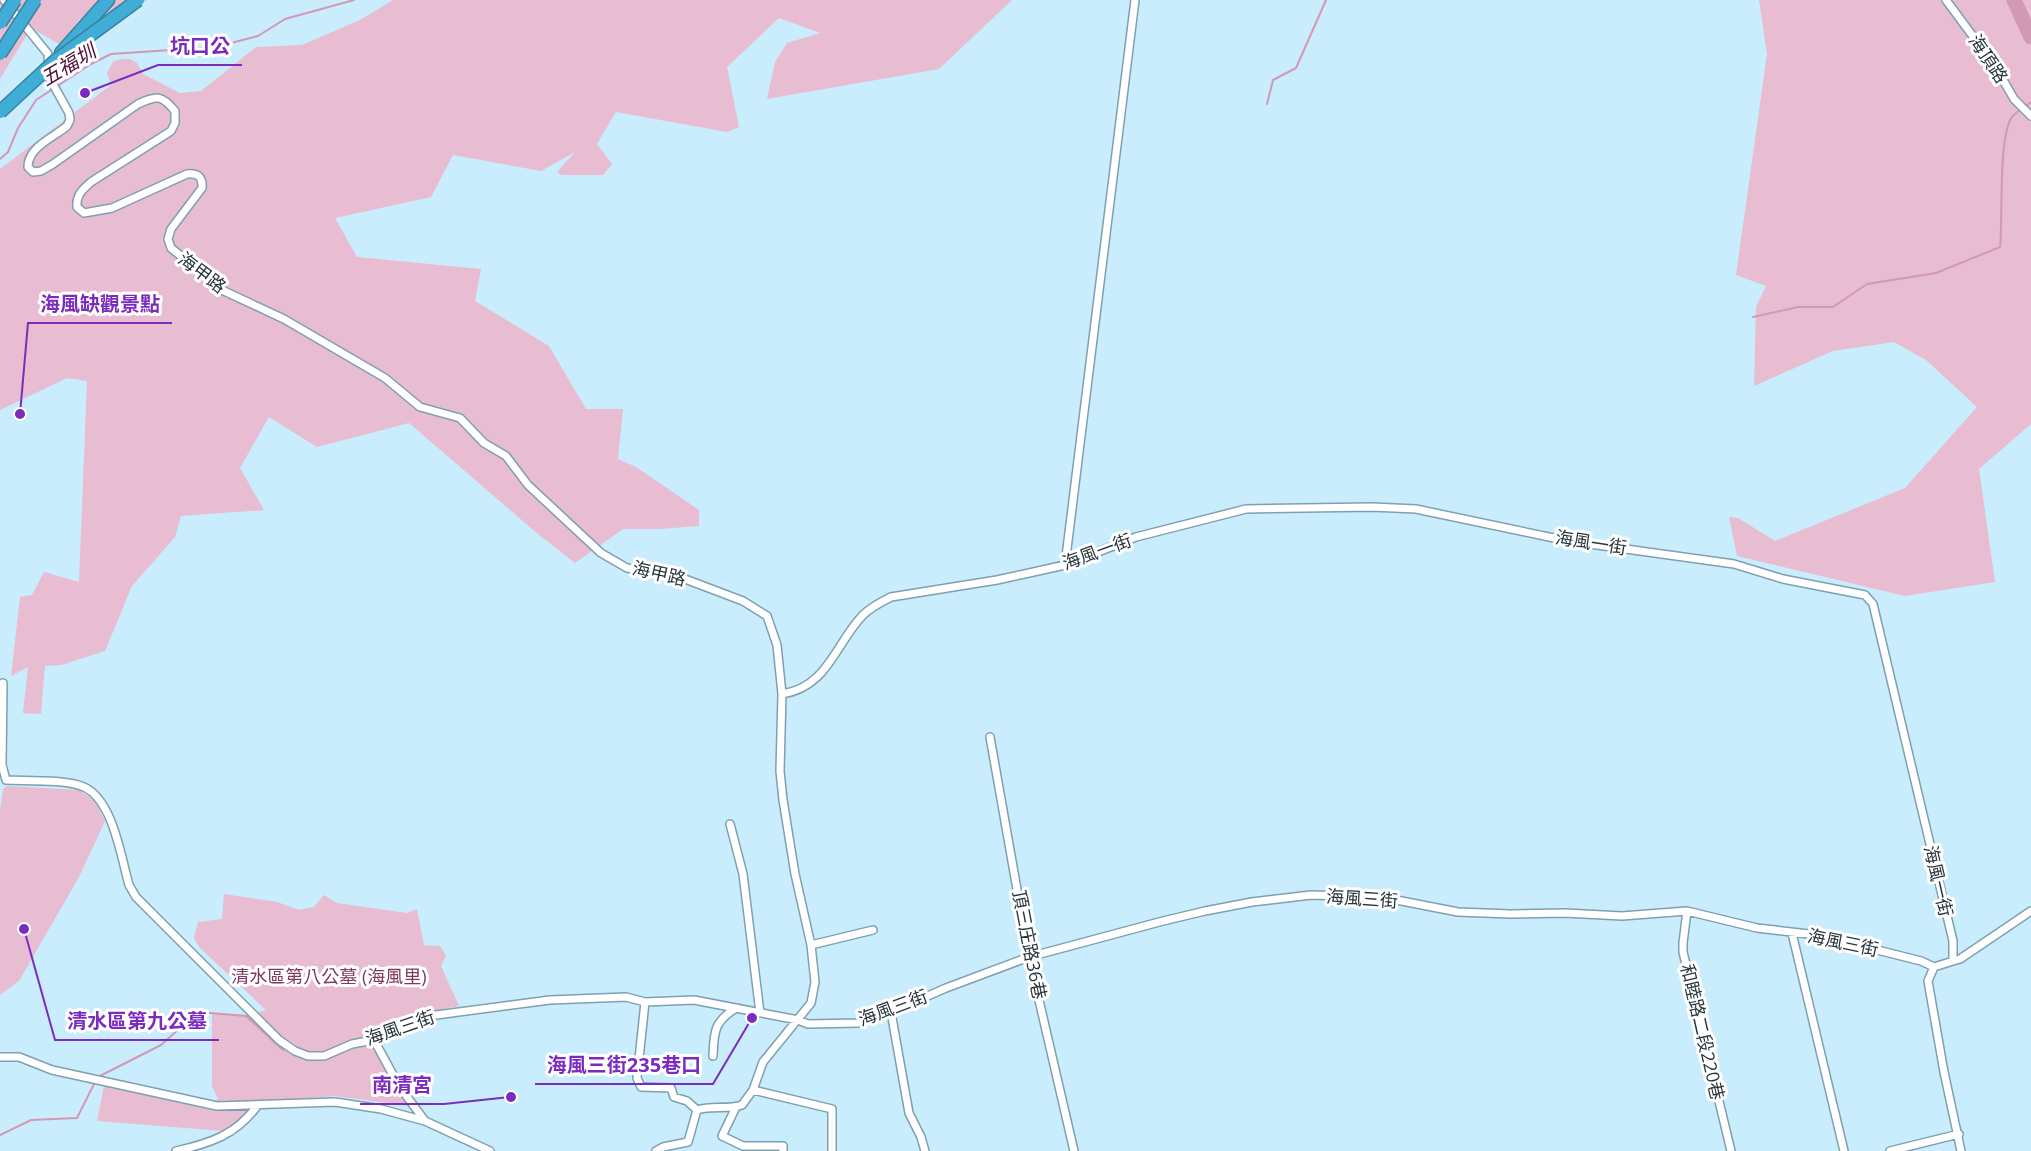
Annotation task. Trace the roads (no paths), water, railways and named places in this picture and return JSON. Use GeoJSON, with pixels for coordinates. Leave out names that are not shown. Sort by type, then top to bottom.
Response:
{"type":"FeatureCollection","features":[{"type":"Feature","properties":{"kind":"highway"},"geometry":{"type":"LineString","coordinates":[[0,54],[35,0]]}},
{"type":"Feature","properties":{"kind":"highway"},"geometry":{"type":"LineString","coordinates":[[0,112],[55,61],[108,0]]}},
{"type":"Feature","properties":{"kind":"highway"},"geometry":{"type":"LineString","coordinates":[[55,61],[138,0]]}},
{"type":"Feature","properties":{"kind":"highway"},"geometry":{"type":"LineString","coordinates":[[0,23],[12,4]]}},
{"type":"Feature","properties":{"kind":"street","name":"海甲路"},"geometry":{"type":"LineString","coordinates":[[4,0],[12,4],[48,54],[50,77],[69,113],[70,120],[67,126],[34,150],[28,159],[28,167],[33,172],[41,171],[52,164],[138,104],[157,97],[166,100],[175,111],[175,123],[171,131],[91,182],[76,199],[77,207],[84,213],[112,208],[187,174],[200,176],[203,182],[198,196],[171,229],[168,239],[176,254],[224,291],[284,320],[385,378],[420,407],[460,418],[484,443],[506,456],[528,485],[601,553],[627,568],[677,576],[743,601],[767,616],[777,645],[782,693]]}},
{"type":"Feature","properties":{"kind":"street"},"geometry":{"type":"LineString","coordinates":[[1065,565],[1135,0]]}},
{"type":"Feature","properties":{"kind":"street","name":"海頂路"},"geometry":{"type":"LineString","coordinates":[[1946,0],[1995,66],[2013,99],[2031,116]]}},
{"type":"Feature","properties":{"kind":"street"},"geometry":{"type":"LineString","coordinates":[[0,17],[12,4]]}},
{"type":"Feature","properties":{"kind":"street","name":"海風一街"},"geometry":{"type":"LineString","coordinates":[[782,693],[798,691],[814,682],[863,615],[878,603],[891,597],[997,580],[1065,565],[1136,537],[1246,509],[1372,507],[1416,509],[1568,541],[1734,564],[1783,579],[1865,595],[1873,603],[1953,941],[1953,961]]}},
{"type":"Feature","properties":{"kind":"street","name":"海風三街"},"geometry":{"type":"LineString","coordinates":[[3,683],[2,765],[6,780],[73,784],[93,792],[104,803],[129,885],[136,897],[279,1040],[295,1051],[308,1056],[324,1056],[352,1044],[374,1040],[386,1031],[421,1017],[550,1000],[626,997],[645,1002],[693,999],[808,1024],[847,1025],[891,1012],[946,988],[1029,957],[1205,911],[1252,902],[1311,895],[1381,897],[1458,912],[1622,916],[1687,911],[1757,928],[1818,935],[1921,961],[1934,967]]}},
{"type":"Feature","properties":{"kind":"street"},"geometry":{"type":"LineString","coordinates":[[697,1110],[706,1107],[742,1105],[753,1090],[763,1062],[810,1003],[816,982],[811,945],[795,874],[780,771],[782,693]]}},
{"type":"Feature","properties":{"kind":"street","name":"頂三庄路36巷"},"geometry":{"type":"LineString","coordinates":[[990,737],[1029,957],[1074,1151]]}},
{"type":"Feature","properties":{"kind":"street"},"geometry":{"type":"LineString","coordinates":[[730,824],[743,874],[760,1013]]}},
{"type":"Feature","properties":{"kind":"street","name":"和睦路二段220巷"},"geometry":{"type":"LineString","coordinates":[[1687,911],[1683,952],[1731,1151]]}},
{"type":"Feature","properties":{"kind":"street"},"geometry":{"type":"LineString","coordinates":[[1961,1151],[1928,981],[1934,967],[1960,959],[2031,911]]}},
{"type":"Feature","properties":{"kind":"street"},"geometry":{"type":"LineString","coordinates":[[811,945],[873,930]]}},
{"type":"Feature","properties":{"kind":"street"},"geometry":{"type":"LineString","coordinates":[[1792,933],[1844,1151]]}},
{"type":"Feature","properties":{"kind":"street"},"geometry":{"type":"LineString","coordinates":[[645,1002],[638,1078],[641,1087],[671,1088],[674,1097],[687,1101],[697,1110]]}},
{"type":"Feature","properties":{"kind":"street"},"geometry":{"type":"LineString","coordinates":[[712,1056],[714,1038],[721,1018],[736,1008]]}},
{"type":"Feature","properties":{"kind":"street"},"geometry":{"type":"LineString","coordinates":[[891,1012],[909,1113],[925,1151]]}},
{"type":"Feature","properties":{"kind":"street"},"geometry":{"type":"LineString","coordinates":[[374,1040],[399,1086],[425,1121]]}},
{"type":"Feature","properties":{"kind":"street"},"geometry":{"type":"LineString","coordinates":[[0,1063],[3,1057],[19,1057],[52,1070],[217,1106],[335,1102],[381,1109],[425,1121],[490,1151]]}},
{"type":"Feature","properties":{"kind":"street"},"geometry":{"type":"LineString","coordinates":[[753,1090],[832,1109],[832,1151]]}},
{"type":"Feature","properties":{"kind":"street"},"geometry":{"type":"LineString","coordinates":[[176,1151],[205,1144],[236,1130],[258,1105]]}},
{"type":"Feature","properties":{"kind":"street"},"geometry":{"type":"LineString","coordinates":[[736,1107],[722,1136],[743,1146],[783,1146],[783,1151]]}},
{"type":"Feature","properties":{"kind":"street"},"geometry":{"type":"LineString","coordinates":[[656,1151],[663,1147],[688,1142],[697,1110]]}},
{"type":"Feature","properties":{"kind":"street"},"geometry":{"type":"LineString","coordinates":[[1890,1151],[1959,1134]]}},
{"type":"Feature","properties":{"kind":"waterway","name":"五福圳"},"geometry":{"type":"LineString","coordinates":[[0,159],[8,152],[18,128],[36,100],[91,64],[111,54],[216,47],[258,36],[285,19],[354,0]]}},
{"type":"Feature","properties":{"kind":"waterway"},"geometry":{"type":"LineString","coordinates":[[1267,104],[1273,80],[1296,68],[1326,0]]}},
{"type":"Feature","properties":{"kind":"waterway"},"geometry":{"type":"LineString","coordinates":[[2014,0],[2031,37]]}},
{"type":"Feature","properties":{"kind":"waterway"},"geometry":{"type":"LineString","coordinates":[[1753,317],[1798,307],[1833,307],[1867,284],[1936,273],[2000,247],[2003,159],[2008,127],[2012,117],[2031,102]]}},
{"type":"Feature","properties":{"kind":"waterway"},"geometry":{"type":"LineString","coordinates":[[98,1077],[161,1045],[198,1012],[246,1016],[283,1050]]}},
{"type":"Feature","properties":{"kind":"waterway"},"geometry":{"type":"LineString","coordinates":[[0,1135],[31,1120],[77,1118],[95,1082]]}},
{"type":"Feature","properties":{"kind":"place","name":"坑口公"},"geometry":{"type":"Point","coordinates":[85,93]}},
{"type":"Feature","properties":{"kind":"place","name":"海風缺觀景點"},"geometry":{"type":"Point","coordinates":[20,414]}},
{"type":"Feature","properties":{"kind":"place","name":"清水區第九公墓"},"geometry":{"type":"Point","coordinates":[24,929]}},
{"type":"Feature","properties":{"kind":"place","name":"海風三街235巷口"},"geometry":{"type":"Point","coordinates":[752,1018]}},
{"type":"Feature","properties":{"kind":"place","name":"南清宮"},"geometry":{"type":"Point","coordinates":[511,1097]}},
{"type":"Feature","properties":{"kind":"park label","name":"清水區第八公墓 (海風里)"},"geometry":{"type":"Point","coordinates":[329,977]}}]}
